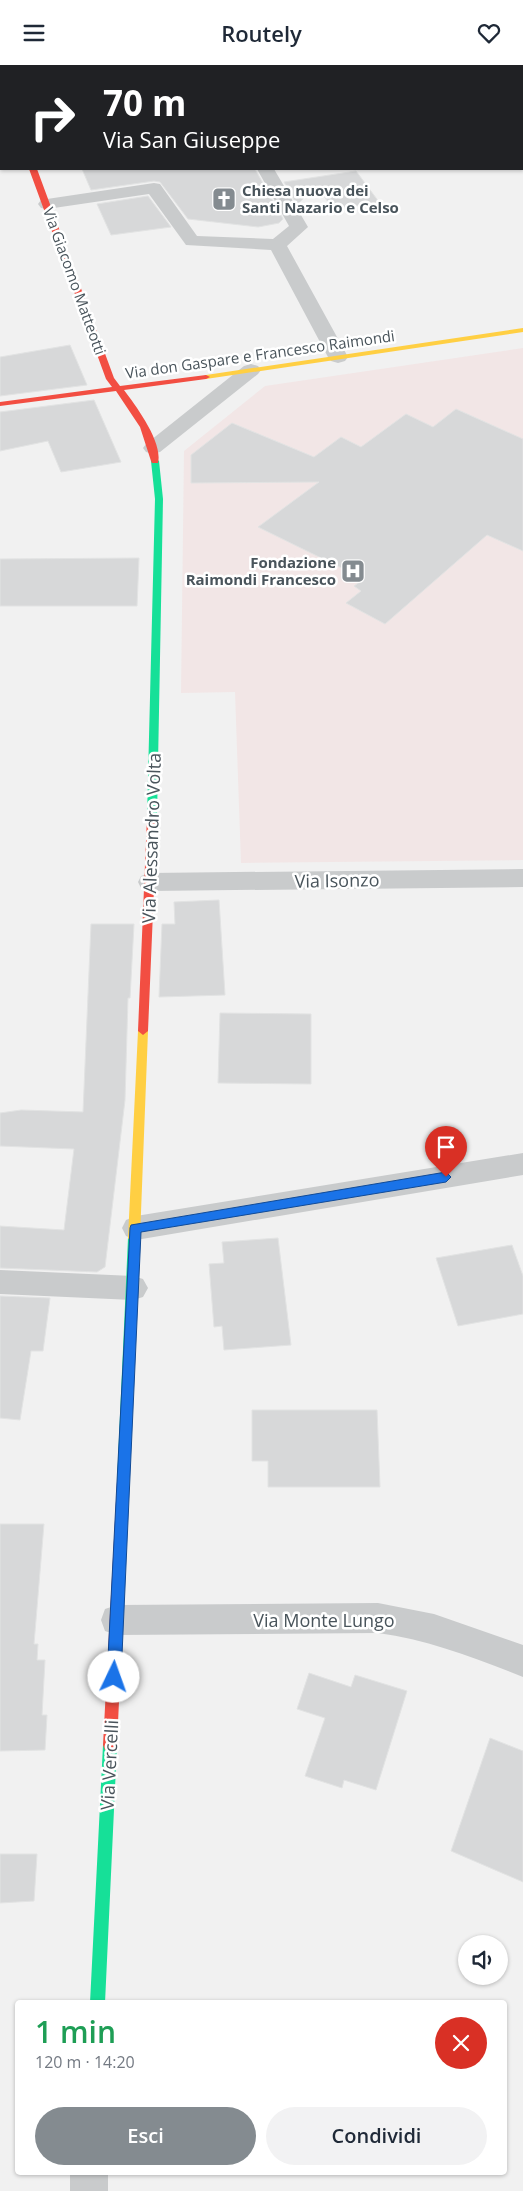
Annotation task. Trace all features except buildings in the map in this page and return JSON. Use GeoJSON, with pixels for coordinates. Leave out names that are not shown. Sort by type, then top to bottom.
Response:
{"type":"FeatureCollection","features":[{"type":"Feature","properties":{"kind":"street","name":"Via Giacomo Matteotti"},"geometry":{"type":"LineString","coordinates":[[32,170],[48,204],[110,379],[121,389]]}},
{"type":"Feature","properties":{"kind":"street"},"geometry":{"type":"LineString","coordinates":[[48,204],[154,188],[192,241],[277,245],[299,227],[267,170]]}},
{"type":"Feature","properties":{"kind":"street"},"geometry":{"type":"LineString","coordinates":[[277,245],[338,357]]}},
{"type":"Feature","properties":{"kind":"street","name":"Via don Gaspare e Francesco Raimondi"},"geometry":{"type":"LineString","coordinates":[[0,404],[121,389],[523,330]]}},
{"type":"Feature","properties":{"kind":"street"},"geometry":{"type":"LineString","coordinates":[[153,448],[251,370]]}},
{"type":"Feature","properties":{"kind":"street","name":"Via Alessandro Volta"},"geometry":{"type":"LineString","coordinates":[[121,389],[153,448],[158,499],[150,882],[136,1228]]}},
{"type":"Feature","properties":{"kind":"street","name":"Via Isonzo"},"geometry":{"type":"LineString","coordinates":[[150,882],[523,878]]}},
{"type":"Feature","properties":{"kind":"street"},"geometry":{"type":"LineString","coordinates":[[136,1228],[523,1164]]}},
{"type":"Feature","properties":{"kind":"street","name":"Via Vercelli"},"geometry":{"type":"LineString","coordinates":[[96,2000],[136,1228]]}},
{"type":"Feature","properties":{"kind":"street"},"geometry":{"type":"LineString","coordinates":[[0,1282],[133,1288]]}},
{"type":"Feature","properties":{"kind":"street","name":"Via Monte Lungo"},"geometry":{"type":"LineString","coordinates":[[117,1620],[378,1618],[407,1621],[435,1628],[523,1661]]}},
{"type":"Feature","properties":{"kind":"street"},"geometry":{"type":"LineString","coordinates":[[89,2175],[89,2191]]}},
{"type":"Feature","properties":{"kind":"shaded area","name":"Fondazione Raimondi Francesco"},"geometry":{"type":"Polygon","coordinates":[[[523,348],[523,860],[241,863],[235,692],[181,693],[184,451],[265,386],[523,348]]]}},
{"type":"Feature","properties":{"kind":"traffic: fast"},"geometry":{"type":"LineString","coordinates":[[152,817],[159,499],[155,461]]}},
{"type":"Feature","properties":{"kind":"traffic: fast"},"geometry":{"type":"LineString","coordinates":[[123,1482],[134,1238]]}},
{"type":"Feature","properties":{"kind":"traffic: fast"},"geometry":{"type":"LineString","coordinates":[[97,2000],[110,1745]]}},
{"type":"Feature","properties":{"kind":"traffic: slow"},"geometry":{"type":"LineString","coordinates":[[206,377],[523,330]]}},
{"type":"Feature","properties":{"kind":"traffic: slow"},"geometry":{"type":"LineString","coordinates":[[134,1238],[143,1031]]}},
{"type":"Feature","properties":{"kind":"traffic: jam"},"geometry":{"type":"LineString","coordinates":[[33,170],[110,379],[125,397],[144,427],[155,461]]}},
{"type":"Feature","properties":{"kind":"traffic: jam"},"geometry":{"type":"LineString","coordinates":[[0,404],[206,377]]}},
{"type":"Feature","properties":{"kind":"traffic: jam"},"geometry":{"type":"LineString","coordinates":[[143,1031],[152,817]]}},
{"type":"Feature","properties":{"kind":"traffic: jam"},"geometry":{"type":"LineString","coordinates":[[110,1745],[123,1482]]}},
{"type":"Feature","properties":{"kind":"place","name":"Chiesa nuova dei Santi Nazario e Celso"},"geometry":{"type":"Point","coordinates":[224,199]}},
{"type":"Feature","properties":{"kind":"place","name":"Fondazione Raimondi Francesco"},"geometry":{"type":"Point","coordinates":[353,571]}},
{"type":"Feature","properties":{"kind":"route"},"geometry":{"type":"LineString","coordinates":[[114,1677],[136,1228],[446,1177]]}}]}
